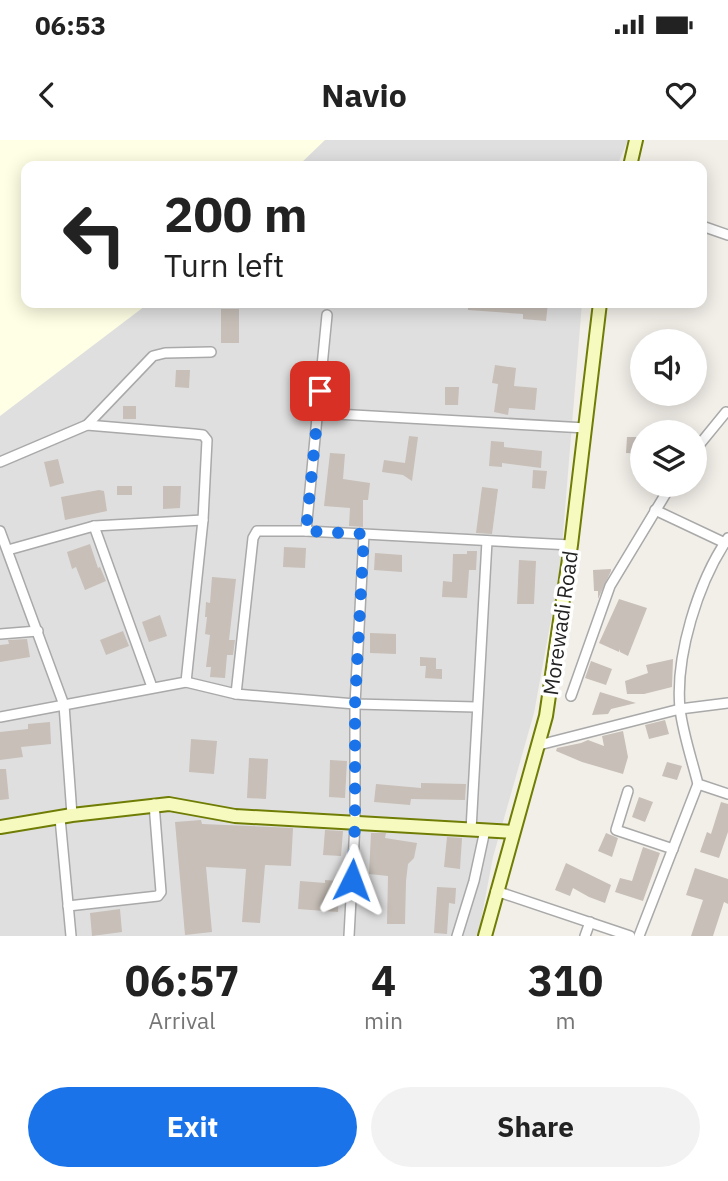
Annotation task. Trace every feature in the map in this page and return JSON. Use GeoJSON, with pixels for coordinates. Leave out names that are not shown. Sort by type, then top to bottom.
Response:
{"type":"FeatureCollection","features":[{"type":"Feature","properties":{"kind":"main road"},"geometry":{"type":"LineString","coordinates":[[631,161],[636,140]]}},
{"type":"Feature","properties":{"kind":"main road","name":"Morewadi Road"},"geometry":{"type":"LineString","coordinates":[[485,936],[546,716],[571,545],[599,308]]}},
{"type":"Feature","properties":{"kind":"main road"},"geometry":{"type":"LineString","coordinates":[[0,827],[169,804],[235,816],[513,832]]}},
{"type":"Feature","properties":{"kind":"street"},"geometry":{"type":"LineString","coordinates":[[707,228],[728,235]]}},
{"type":"Feature","properties":{"kind":"street"},"geometry":{"type":"LineString","coordinates":[[306,531],[327,315]]}},
{"type":"Feature","properties":{"kind":"street"},"geometry":{"type":"LineString","coordinates":[[0,462],[87,425],[153,356],[165,352],[211,352]]}},
{"type":"Feature","properties":{"kind":"street"},"geometry":{"type":"LineString","coordinates":[[707,435],[726,412]]}},
{"type":"Feature","properties":{"kind":"street"},"geometry":{"type":"LineString","coordinates":[[318,413],[586,428]]}},
{"type":"Feature","properties":{"kind":"street"},"geometry":{"type":"LineString","coordinates":[[87,425],[203,435],[207,439],[203,520],[186,682]]}},
{"type":"Feature","properties":{"kind":"street"},"geometry":{"type":"LineString","coordinates":[[571,696],[610,586],[663,497]]}},
{"type":"Feature","properties":{"kind":"street"},"geometry":{"type":"LineString","coordinates":[[639,936],[698,784],[680,709],[683,650],[687,631],[707,580],[727,540],[655,510]]}},
{"type":"Feature","properties":{"kind":"street"},"geometry":{"type":"LineString","coordinates":[[8,550],[94,526],[203,520]]}},
{"type":"Feature","properties":{"kind":"street"},"geometry":{"type":"LineString","coordinates":[[94,526],[152,687]]}},
{"type":"Feature","properties":{"kind":"street"},"geometry":{"type":"LineString","coordinates":[[0,531],[64,705],[71,936]]}},
{"type":"Feature","properties":{"kind":"street"},"geometry":{"type":"LineString","coordinates":[[236,694],[253,538],[257,531],[306,531],[571,545]]}},
{"type":"Feature","properties":{"kind":"street"},"geometry":{"type":"LineString","coordinates":[[349,936],[355,824],[355,704],[364,534]]}},
{"type":"Feature","properties":{"kind":"street"},"geometry":{"type":"LineString","coordinates":[[471,830],[487,541]]}},
{"type":"Feature","properties":{"kind":"street"},"geometry":{"type":"LineString","coordinates":[[0,634],[38,631]]}},
{"type":"Feature","properties":{"kind":"street"},"geometry":{"type":"LineString","coordinates":[[0,717],[186,682],[236,694],[355,704],[476,707]]}},
{"type":"Feature","properties":{"kind":"street"},"geometry":{"type":"LineString","coordinates":[[539,745],[680,709],[728,703]]}},
{"type":"Feature","properties":{"kind":"street"},"geometry":{"type":"LineString","coordinates":[[698,784],[728,794]]}},
{"type":"Feature","properties":{"kind":"street"},"geometry":{"type":"LineString","coordinates":[[628,791],[616,830],[673,849]]}},
{"type":"Feature","properties":{"kind":"street"},"geometry":{"type":"LineString","coordinates":[[68,906],[158,896],[161,892],[154,804]]}},
{"type":"Feature","properties":{"kind":"street"},"geometry":{"type":"LineString","coordinates":[[457,936],[474,880],[485,830]]}},
{"type":"Feature","properties":{"kind":"street"},"geometry":{"type":"LineString","coordinates":[[496,891],[630,936]]}},
{"type":"Feature","properties":{"kind":"street"},"geometry":{"type":"LineString","coordinates":[[585,936],[590,922]]}},
{"type":"Feature","properties":{"kind":"shaded area"},"geometry":{"type":"Polygon","coordinates":[[[0,140],[325,140],[303,161],[21,161],[21,308],[142,308],[0,416],[0,140]]]}},
{"type":"Feature","properties":{"kind":"shaded area"},"geometry":{"type":"Polygon","coordinates":[[[319,140],[628,140],[619,161],[297,161],[319,140]]]}},
{"type":"Feature","properties":{"kind":"shaded area"},"geometry":{"type":"Polygon","coordinates":[[[134,308],[582,308],[560,570],[534,713],[493,857],[478,936],[0,936],[0,413],[134,308]]]}},
{"type":"Feature","properties":{"kind":"building"},"geometry":{"type":"Polygon","coordinates":[[[547,308],[546,321],[523,319],[523,314],[468,310],[547,308]]]}},
{"type":"Feature","properties":{"kind":"building"},"geometry":{"type":"Polygon","coordinates":[[[221,309],[239,309],[239,343],[221,343],[221,309]]]}},
{"type":"Feature","properties":{"kind":"building"},"geometry":{"type":"Polygon","coordinates":[[[495,365],[516,368],[514,386],[537,388],[535,410],[509,408],[508,415],[494,412],[498,384],[492,383],[495,365]]]}},
{"type":"Feature","properties":{"kind":"building"},"geometry":{"type":"Polygon","coordinates":[[[176,370],[190,370],[189,388],[175,387],[176,370]]]}},
{"type":"Feature","properties":{"kind":"building"},"geometry":{"type":"Polygon","coordinates":[[[445,387],[459,387],[458,405],[445,405],[445,387]]]}},
{"type":"Feature","properties":{"kind":"building"},"geometry":{"type":"Polygon","coordinates":[[[123,406],[136,406],[136,419],[123,419],[123,406]]]}},
{"type":"Feature","properties":{"kind":"building"},"geometry":{"type":"Polygon","coordinates":[[[409,436],[418,437],[412,481],[403,475],[382,472],[384,460],[405,463],[409,436]]]}},
{"type":"Feature","properties":{"kind":"building"},"geometry":{"type":"Polygon","coordinates":[[[627,437],[630,437],[630,453],[626,453],[627,437]]]}},
{"type":"Feature","properties":{"kind":"building"},"geometry":{"type":"Polygon","coordinates":[[[491,441],[504,442],[504,447],[542,451],[541,468],[502,463],[502,467],[489,466],[491,441]]]}},
{"type":"Feature","properties":{"kind":"building"},"geometry":{"type":"Polygon","coordinates":[[[330,453],[345,454],[343,479],[370,483],[368,500],[363,500],[363,527],[349,526],[350,508],[324,506],[330,453]]]}},
{"type":"Feature","properties":{"kind":"building"},"geometry":{"type":"Polygon","coordinates":[[[58,459],[64,483],[50,487],[44,462],[58,459]]]}},
{"type":"Feature","properties":{"kind":"building"},"geometry":{"type":"Polygon","coordinates":[[[533,470],[547,471],[545,489],[532,488],[533,470]]]}},
{"type":"Feature","properties":{"kind":"building"},"geometry":{"type":"Polygon","coordinates":[[[117,486],[132,486],[132,495],[117,495],[117,486]]]}},
{"type":"Feature","properties":{"kind":"building"},"geometry":{"type":"Polygon","coordinates":[[[163,486],[181,486],[180,508],[163,509],[163,486]]]}},
{"type":"Feature","properties":{"kind":"building"},"geometry":{"type":"Polygon","coordinates":[[[482,487],[498,489],[492,534],[476,533],[482,487]]]}},
{"type":"Feature","properties":{"kind":"building"},"geometry":{"type":"Polygon","coordinates":[[[104,491],[107,511],[65,520],[61,497],[104,491]]]}},
{"type":"Feature","properties":{"kind":"building"},"geometry":{"type":"Polygon","coordinates":[[[90,544],[98,568],[100,567],[106,581],[85,590],[76,567],[72,569],[67,552],[90,544]]]}},
{"type":"Feature","properties":{"kind":"building"},"geometry":{"type":"Polygon","coordinates":[[[284,547],[306,548],[305,568],[283,567],[284,547]]]}},
{"type":"Feature","properties":{"kind":"building"},"geometry":{"type":"Polygon","coordinates":[[[467,551],[477,551],[476,570],[469,570],[467,598],[442,597],[443,581],[452,582],[453,554],[467,554],[467,551]]]}},
{"type":"Feature","properties":{"kind":"building"},"geometry":{"type":"Polygon","coordinates":[[[375,553],[402,555],[402,572],[374,570],[375,553]]]}},
{"type":"Feature","properties":{"kind":"building"},"geometry":{"type":"Polygon","coordinates":[[[519,560],[536,561],[534,604],[517,604],[519,560]]]}},
{"type":"Feature","properties":{"kind":"building"},"geometry":{"type":"Polygon","coordinates":[[[611,569],[598,599],[598,591],[594,591],[593,570],[611,569]]]}},
{"type":"Feature","properties":{"kind":"building"},"geometry":{"type":"Polygon","coordinates":[[[212,577],[236,579],[229,640],[235,640],[233,655],[227,655],[225,678],[210,677],[211,667],[206,667],[210,635],[205,634],[206,602],[210,603],[212,577]]]}},
{"type":"Feature","properties":{"kind":"building"},"geometry":{"type":"Polygon","coordinates":[[[619,599],[647,608],[628,656],[619,649],[619,652],[599,643],[619,599]]]}},
{"type":"Feature","properties":{"kind":"building"},"geometry":{"type":"Polygon","coordinates":[[[160,615],[167,636],[149,642],[142,622],[160,615]]]}},
{"type":"Feature","properties":{"kind":"building"},"geometry":{"type":"Polygon","coordinates":[[[123,631],[129,646],[106,655],[100,640],[123,631]]]}},
{"type":"Feature","properties":{"kind":"building"},"geometry":{"type":"Polygon","coordinates":[[[370,633],[396,634],[396,654],[370,653],[370,633]]]}},
{"type":"Feature","properties":{"kind":"building"},"geometry":{"type":"Polygon","coordinates":[[[27,639],[30,657],[0,662],[0,645],[9,644],[8,640],[27,639]]]}},
{"type":"Feature","properties":{"kind":"building"},"geometry":{"type":"Polygon","coordinates":[[[420,657],[436,658],[436,669],[442,669],[442,679],[425,678],[426,666],[420,666],[420,657]]]}},
{"type":"Feature","properties":{"kind":"building"},"geometry":{"type":"Polygon","coordinates":[[[673,659],[672,687],[644,694],[627,694],[625,681],[648,673],[646,665],[673,659]]]}},
{"type":"Feature","properties":{"kind":"building"},"geometry":{"type":"Polygon","coordinates":[[[591,661],[612,669],[606,685],[585,678],[591,661]]]}},
{"type":"Feature","properties":{"kind":"building"},"geometry":{"type":"Polygon","coordinates":[[[600,692],[636,703],[611,709],[608,714],[592,715],[600,692]]]}},
{"type":"Feature","properties":{"kind":"building"},"geometry":{"type":"Polygon","coordinates":[[[665,720],[669,734],[649,739],[645,725],[665,720]]]}},
{"type":"Feature","properties":{"kind":"building"},"geometry":{"type":"Polygon","coordinates":[[[50,722],[51,744],[21,747],[23,757],[0,760],[0,732],[28,729],[28,724],[50,722]]]}},
{"type":"Feature","properties":{"kind":"building"},"geometry":{"type":"Polygon","coordinates":[[[623,731],[628,757],[623,774],[556,751],[557,748],[588,740],[604,746],[602,736],[623,731]]]}},
{"type":"Feature","properties":{"kind":"building"},"geometry":{"type":"Polygon","coordinates":[[[191,739],[217,741],[214,774],[189,772],[191,739]]]}},
{"type":"Feature","properties":{"kind":"building"},"geometry":{"type":"Polygon","coordinates":[[[249,758],[268,759],[266,799],[247,798],[249,758]]]}},
{"type":"Feature","properties":{"kind":"building"},"geometry":{"type":"Polygon","coordinates":[[[330,760],[347,761],[345,798],[329,797],[330,760]]]}},
{"type":"Feature","properties":{"kind":"building"},"geometry":{"type":"Polygon","coordinates":[[[667,762],[682,766],[677,780],[662,776],[667,762]]]}},
{"type":"Feature","properties":{"kind":"building"},"geometry":{"type":"Polygon","coordinates":[[[0,769],[6,769],[9,799],[0,800],[0,769]]]}},
{"type":"Feature","properties":{"kind":"building"},"geometry":{"type":"Polygon","coordinates":[[[421,783],[466,784],[465,800],[411,799],[410,805],[374,802],[376,784],[421,788],[421,783]]]}},
{"type":"Feature","properties":{"kind":"building"},"geometry":{"type":"Polygon","coordinates":[[[639,797],[653,802],[645,822],[632,817],[639,797]]]}},
{"type":"Feature","properties":{"kind":"building"},"geometry":{"type":"Polygon","coordinates":[[[721,802],[728,804],[728,832],[719,858],[700,852],[707,832],[711,834],[721,802]]]}},
{"type":"Feature","properties":{"kind":"building"},"geometry":{"type":"Polygon","coordinates":[[[201,820],[202,824],[293,828],[291,866],[265,865],[260,923],[242,922],[246,869],[206,867],[212,932],[185,935],[175,822],[201,820]]]}},
{"type":"Feature","properties":{"kind":"building"},"geometry":{"type":"Polygon","coordinates":[[[325,830],[343,831],[341,856],[323,855],[325,830]]]}},
{"type":"Feature","properties":{"kind":"building"},"geometry":{"type":"Polygon","coordinates":[[[371,833],[386,833],[385,838],[417,843],[414,858],[408,864],[405,924],[387,924],[388,876],[369,874],[371,833]]]}},
{"type":"Feature","properties":{"kind":"building"},"geometry":{"type":"Polygon","coordinates":[[[606,833],[618,838],[612,857],[598,851],[606,833]]]}},
{"type":"Feature","properties":{"kind":"building"},"geometry":{"type":"Polygon","coordinates":[[[447,837],[462,838],[460,869],[444,867],[447,837]]]}},
{"type":"Feature","properties":{"kind":"building"},"geometry":{"type":"Polygon","coordinates":[[[643,847],[660,853],[643,901],[615,892],[620,878],[632,881],[643,847]]]}},
{"type":"Feature","properties":{"kind":"building"},"geometry":{"type":"Polygon","coordinates":[[[566,863],[611,885],[605,903],[573,888],[570,896],[555,890],[566,863]]]}},
{"type":"Feature","properties":{"kind":"building"},"geometry":{"type":"Polygon","coordinates":[[[695,868],[728,879],[728,904],[724,902],[713,936],[691,936],[703,900],[686,895],[695,868]]]}},
{"type":"Feature","properties":{"kind":"building"},"geometry":{"type":"Polygon","coordinates":[[[325,880],[339,881],[338,912],[298,909],[300,881],[325,883],[325,880]]]}},
{"type":"Feature","properties":{"kind":"building"},"geometry":{"type":"Polygon","coordinates":[[[437,887],[456,888],[455,904],[449,903],[447,934],[434,933],[437,887]]]}},
{"type":"Feature","properties":{"kind":"building"},"geometry":{"type":"Polygon","coordinates":[[[120,909],[122,932],[92,936],[90,913],[120,909]]]}},
{"type":"Feature","properties":{"kind":"route"},"geometry":{"type":"LineString","coordinates":[[320,391],[306,531],[364,534],[355,704],[352,880]]}}]}
